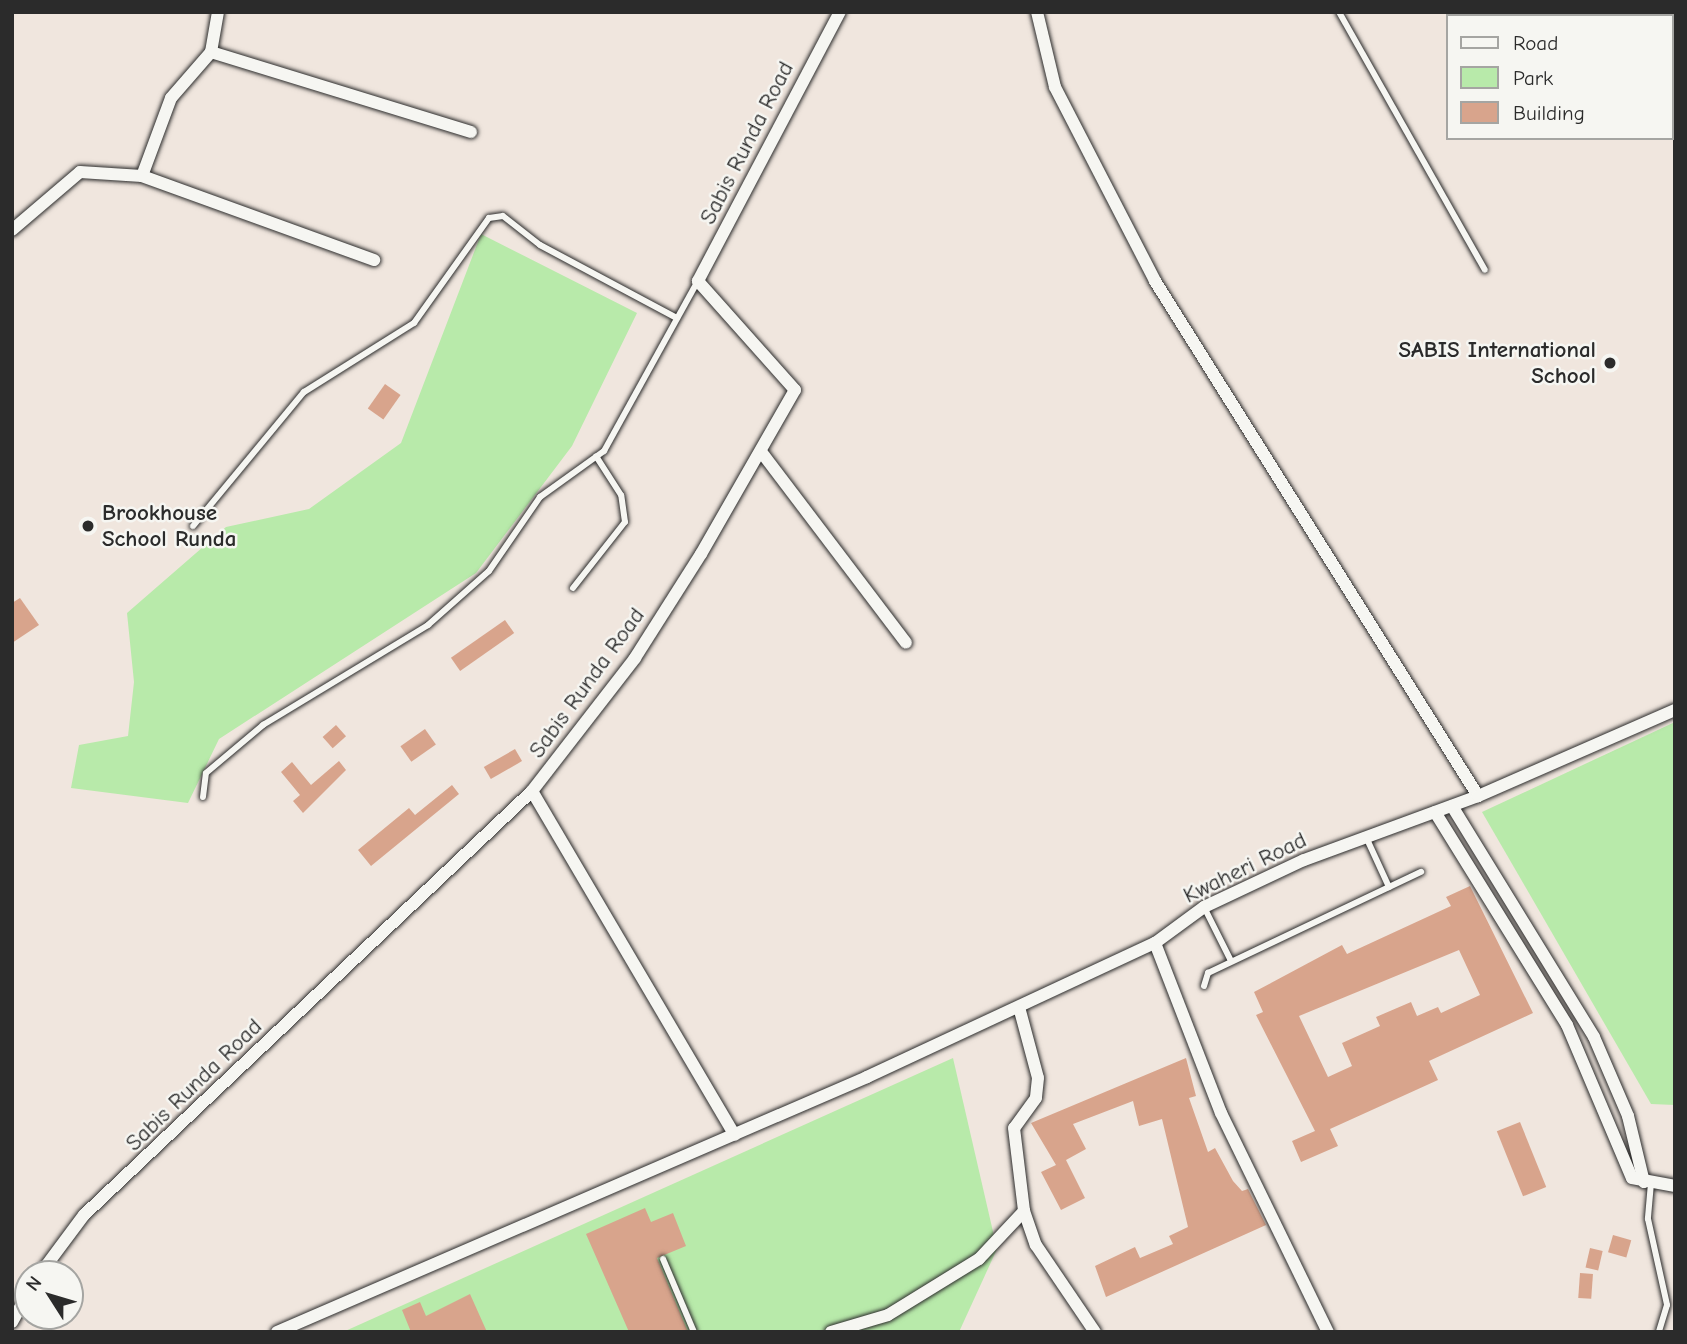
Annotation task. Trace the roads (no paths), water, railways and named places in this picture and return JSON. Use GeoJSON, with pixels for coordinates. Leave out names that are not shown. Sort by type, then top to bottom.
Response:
{"type":"FeatureCollection","features":[{"type":"Feature","properties":{"kind":"street"},"geometry":{"type":"LineString","coordinates":[[142,176],[171,98],[211,52],[218,12]]}},
{"type":"Feature","properties":{"kind":"street","name":"Sabis Runda Road"},"geometry":{"type":"LineString","coordinates":[[50,1260],[84,1215],[532,791],[635,658],[762,453],[795,390],[698,281],[840,12]]}},
{"type":"Feature","properties":{"kind":"street"},"geometry":{"type":"LineString","coordinates":[[1037,12],[1055,87],[1155,281],[1478,796]]}},
{"type":"Feature","properties":{"kind":"street"},"geometry":{"type":"LineString","coordinates":[[211,52],[471,132]]}},
{"type":"Feature","properties":{"kind":"street"},"geometry":{"type":"LineString","coordinates":[[12,230],[80,172],[142,176],[374,260]]}},
{"type":"Feature","properties":{"kind":"street"},"geometry":{"type":"LineString","coordinates":[[762,453],[906,643]]}},
{"type":"Feature","properties":{"kind":"street","name":"Kwaheri Road"},"geometry":{"type":"LineString","coordinates":[[277,1332],[735,1135],[1019,1007],[1155,943],[1204,907],[1366,837],[1478,796],[1675,710]]}},
{"type":"Feature","properties":{"kind":"street"},"geometry":{"type":"LineString","coordinates":[[532,791],[735,1135]]}},
{"type":"Feature","properties":{"kind":"street"},"geometry":{"type":"LineString","coordinates":[[1452,806],[1594,1037],[1628,1116],[1647,1182]]}},
{"type":"Feature","properties":{"kind":"street"},"geometry":{"type":"LineString","coordinates":[[1435,812],[1578,1047],[1632,1178],[1675,1186]]}},
{"type":"Feature","properties":{"kind":"street"},"geometry":{"type":"LineString","coordinates":[[1155,943],[1221,1113],[1328,1332]]}},
{"type":"Feature","properties":{"kind":"street"},"geometry":{"type":"LineString","coordinates":[[1019,1007],[1038,1077],[1036,1098],[1014,1128],[1024,1211],[1036,1245],[1095,1332]]}},
{"type":"Feature","properties":{"kind":"street"},"geometry":{"type":"LineString","coordinates":[[1578,1047],[1594,1037]]}},
{"type":"Feature","properties":{"kind":"street"},"geometry":{"type":"LineString","coordinates":[[831,1332],[888,1315],[979,1259],[1024,1211]]}},
{"type":"Feature","properties":{"kind":"lane"},"geometry":{"type":"LineString","coordinates":[[1339,12],[1485,270]]}},
{"type":"Feature","properties":{"kind":"lane"},"geometry":{"type":"LineString","coordinates":[[193,526],[277,418],[304,392],[404,332],[483,223],[503,216],[540,244],[677,318]]}},
{"type":"Feature","properties":{"kind":"lane"},"geometry":{"type":"LineString","coordinates":[[203,797],[206,773],[263,725],[428,625],[489,571],[540,497],[596,456],[698,281]]}},
{"type":"Feature","properties":{"kind":"lane"},"geometry":{"type":"LineString","coordinates":[[573,588],[625,522],[621,495],[596,456]]}},
{"type":"Feature","properties":{"kind":"lane"},"geometry":{"type":"LineString","coordinates":[[1366,837],[1389,887]]}},
{"type":"Feature","properties":{"kind":"lane"},"geometry":{"type":"LineString","coordinates":[[1205,986],[1208,973],[1421,872]]}},
{"type":"Feature","properties":{"kind":"lane"},"geometry":{"type":"LineString","coordinates":[[1204,907],[1231,961]]}},
{"type":"Feature","properties":{"kind":"lane"},"geometry":{"type":"LineString","coordinates":[[1647,1182],[1648,1219],[1667,1305],[1660,1332]]}},
{"type":"Feature","properties":{"kind":"lane"},"geometry":{"type":"LineString","coordinates":[[663,1259],[694,1332]]}},
{"type":"Feature","properties":{"kind":"place","name":"SABIS International School"},"geometry":{"type":"Point","coordinates":[1610,363]}},
{"type":"Feature","properties":{"kind":"place","name":"Brookhouse School Runda"},"geometry":{"type":"Point","coordinates":[88,526]}}]}
